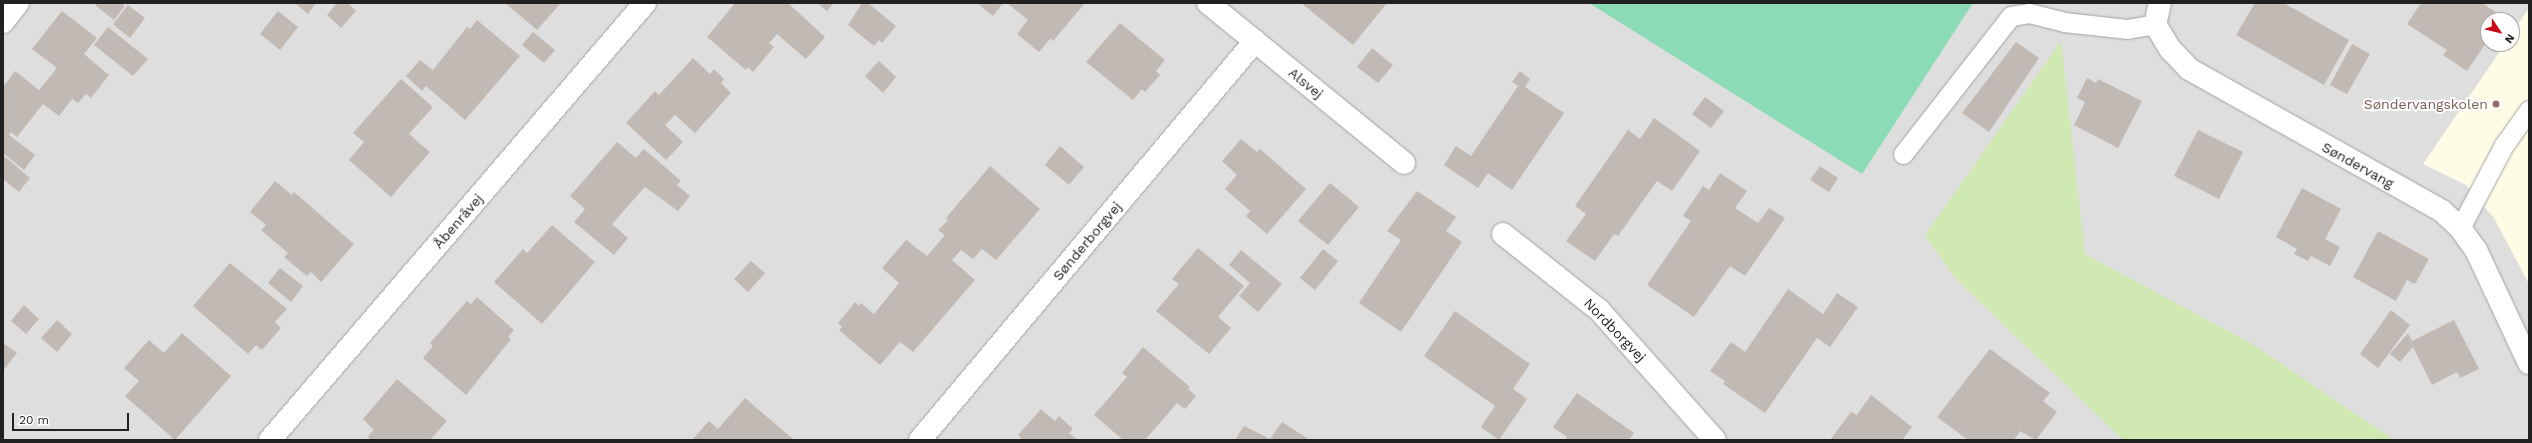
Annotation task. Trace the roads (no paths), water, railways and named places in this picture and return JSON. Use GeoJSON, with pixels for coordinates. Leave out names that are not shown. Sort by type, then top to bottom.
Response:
{"type":"FeatureCollection","features":[{"type":"Feature","properties":{"kind":"street"},"geometry":{"type":"LineString","coordinates":[[3,22],[18,3]]}},
{"type":"Feature","properties":{"kind":"street","name":"Åbenråvej"},"geometry":{"type":"LineString","coordinates":[[270,440],[645,3]]}},
{"type":"Feature","properties":{"kind":"street","name":"Alsvej"},"geometry":{"type":"LineString","coordinates":[[1208,3],[1404,163]]}},
{"type":"Feature","properties":{"kind":"street"},"geometry":{"type":"LineString","coordinates":[[2155,24],[2160,3]]}},
{"type":"Feature","properties":{"kind":"street","name":"Søndervang"},"geometry":{"type":"LineString","coordinates":[[2155,24],[2170,49],[2189,69],[2442,211],[2460,228],[2476,250],[2529,363]]}},
{"type":"Feature","properties":{"kind":"street","name":"Sønderborgvej"},"geometry":{"type":"LineString","coordinates":[[920,440],[1255,41]]}},
{"type":"Feature","properties":{"kind":"street","name":"Nordborgvej"},"geometry":{"type":"LineString","coordinates":[[1502,234],[1599,310],[1715,440]]}},
{"type":"Feature","properties":{"kind":"lane"},"geometry":{"type":"LineString","coordinates":[[1903,154],[2011,16],[2029,13],[2064,22],[2127,29],[2155,24]]}},
{"type":"Feature","properties":{"kind":"lane"},"geometry":{"type":"LineString","coordinates":[[2460,228],[2504,145],[2529,110]]}},
{"type":"Feature","properties":{"kind":"place","name":"Søndervangskolen"},"geometry":{"type":"Point","coordinates":[2496,104]}}]}
